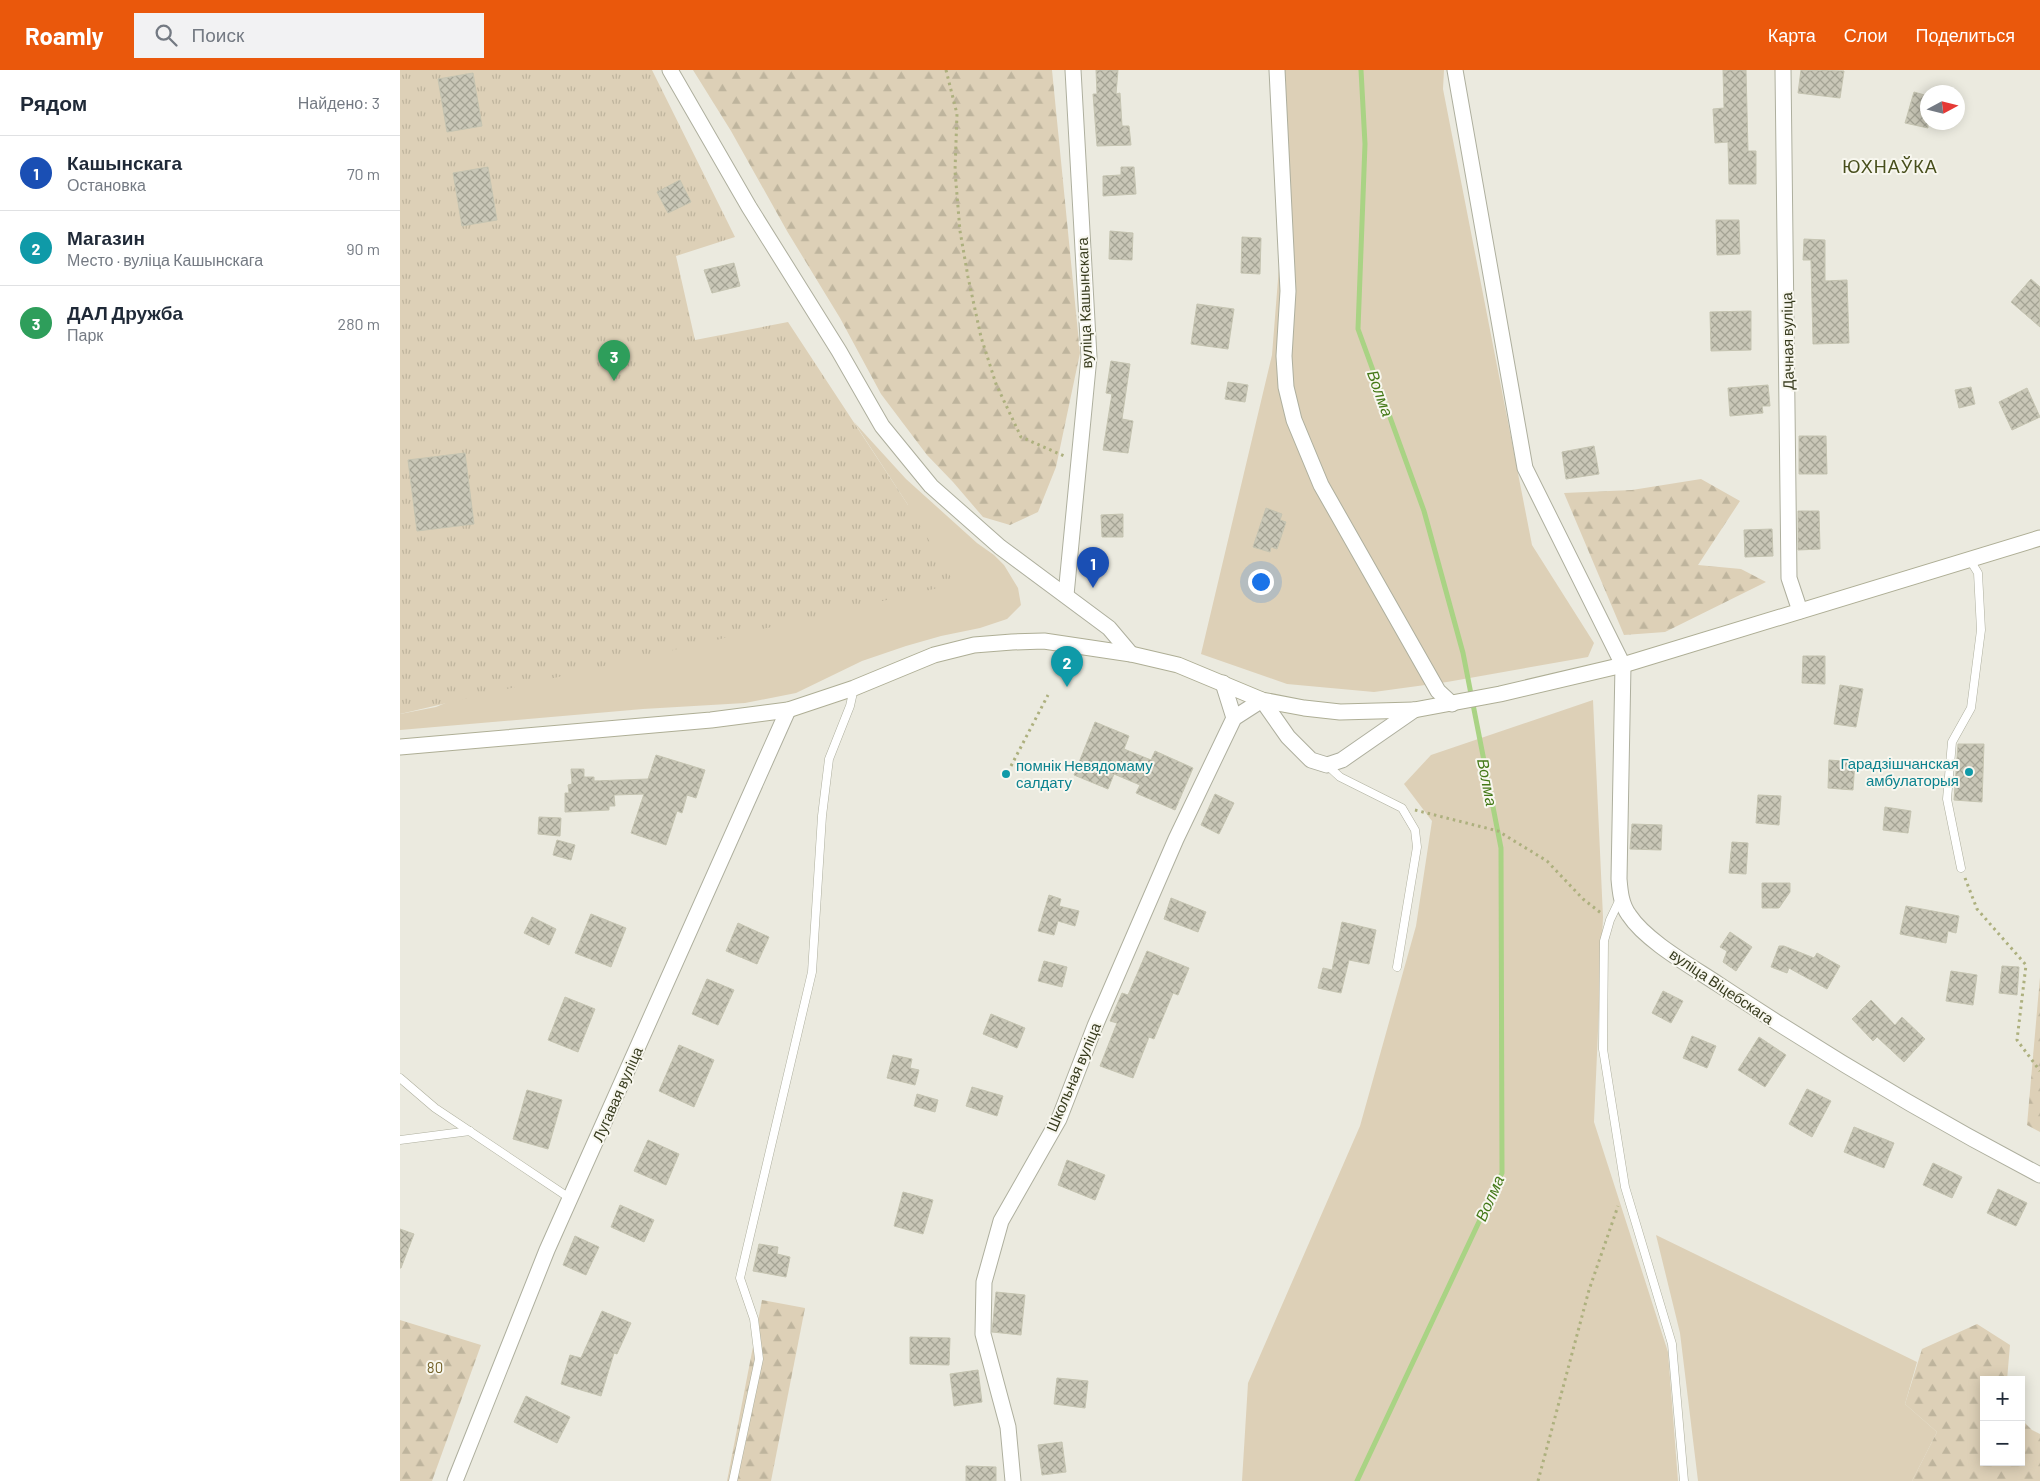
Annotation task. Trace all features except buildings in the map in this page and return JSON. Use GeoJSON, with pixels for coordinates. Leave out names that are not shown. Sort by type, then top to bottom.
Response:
{"type":"FeatureCollection","features":[{"type":"Feature","properties":{"kind":"street"},"geometry":{"type":"LineString","coordinates":[[670,70],[749,207],[839,351],[882,426],[931,486],[1000,547],[1066,594],[1109,628],[1131,654]]}},
{"type":"Feature","properties":{"kind":"street","name":"вуліца Кашынскага"},"geometry":{"type":"LineString","coordinates":[[1066,594],[1089,357],[1073,70]]}},
{"type":"Feature","properties":{"kind":"street"},"geometry":{"type":"LineString","coordinates":[[1278,70],[1288,291],[1284,356],[1286,387],[1294,420],[1321,485],[1354,546],[1438,691],[1452,704]]}},
{"type":"Feature","properties":{"kind":"street"},"geometry":{"type":"LineString","coordinates":[[1455,70],[1525,468],[1623,665]]}},
{"type":"Feature","properties":{"kind":"street","name":"Дачная вуліца"},"geometry":{"type":"LineString","coordinates":[[1783,70],[1789,578],[1800,611]]}},
{"type":"Feature","properties":{"kind":"street"},"geometry":{"type":"LineString","coordinates":[[400,747],[711,720],[788,710],[854,688],[934,655],[974,645],[1044,641],[1131,654],[1178,665],[1262,700],[1304,708],[1340,712],[1414,710],[1500,694],[1623,665],[2040,538]]}},
{"type":"Feature","properties":{"kind":"street","name":"вуліца Віцебскага"},"geometry":{"type":"LineString","coordinates":[[1623,665],[1618,856],[1621,897],[1628,914],[1643,931],[1677,956],[1769,1017],[1922,1112],[2040,1174]]}},
{"type":"Feature","properties":{"kind":"street"},"geometry":{"type":"LineString","coordinates":[[1223,683],[1234,718],[1262,700]]}},
{"type":"Feature","properties":{"kind":"street"},"geometry":{"type":"LineString","coordinates":[[1262,700],[1288,737],[1311,760],[1327,765],[1342,760],[1414,710]]}},
{"type":"Feature","properties":{"kind":"street","name":"Лугавая вуліца"},"geometry":{"type":"LineString","coordinates":[[455,1481],[547,1250],[788,710]]}},
{"type":"Feature","properties":{"kind":"street","name":"Школьная вуліца"},"geometry":{"type":"LineString","coordinates":[[1013,1481],[1008,1427],[983,1334],[984,1282],[1001,1221],[1059,1119],[1095,1026],[1153,892],[1234,718]]}},
{"type":"Feature","properties":{"kind":"lane"},"geometry":{"type":"LineString","coordinates":[[1961,868],[1947,799],[1952,742],[1971,708],[1981,630],[1978,573],[1970,560]]}},
{"type":"Feature","properties":{"kind":"lane"},"geometry":{"type":"LineString","coordinates":[[733,1481],[759,1359],[754,1319],[740,1278],[812,972],[822,816],[829,760],[850,706],[854,688]]}},
{"type":"Feature","properties":{"kind":"lane"},"geometry":{"type":"LineString","coordinates":[[1327,765],[1340,777],[1402,808],[1414,830],[1418,847],[1397,967]]}},
{"type":"Feature","properties":{"kind":"lane"},"geometry":{"type":"LineString","coordinates":[[1621,897],[1610,920],[1604,941],[1603,1049],[1625,1187],[1672,1344],[1684,1481]]}},
{"type":"Feature","properties":{"kind":"lane"},"geometry":{"type":"LineString","coordinates":[[400,1078],[435,1108],[571,1199]]}},
{"type":"Feature","properties":{"kind":"lane"},"geometry":{"type":"LineString","coordinates":[[400,1140],[470,1131]]}},
{"type":"Feature","properties":{"kind":"path"},"geometry":{"type":"LineString","coordinates":[[946,70],[957,114],[955,171],[965,258],[981,336],[996,384],[1021,437],[1078,463]]}},
{"type":"Feature","properties":{"kind":"path"},"geometry":{"type":"LineString","coordinates":[[1011,766],[1048,695]]}},
{"type":"Feature","properties":{"kind":"path"},"geometry":{"type":"LineString","coordinates":[[1402,808],[1417,810],[1498,831],[1510,837],[1547,861],[1583,899],[1610,920]]}},
{"type":"Feature","properties":{"kind":"path"},"geometry":{"type":"LineString","coordinates":[[1961,868],[1977,909],[2026,965],[2017,1040],[2040,1071]]}},
{"type":"Feature","properties":{"kind":"path"},"geometry":{"type":"LineString","coordinates":[[1538,1481],[1589,1290],[1625,1187]]}},
{"type":"Feature","properties":{"kind":"green space"},"geometry":{"type":"Polygon","coordinates":[[[400,70],[652,70],[735,237],[676,256],[695,340],[788,322],[908,505],[955,584],[400,714],[400,70]]]}},
{"type":"Feature","properties":{"kind":"green space"},"geometry":{"type":"Polygon","coordinates":[[[693,70],[1052,70],[1080,353],[1056,467],[1038,512],[1010,525],[983,517],[927,455],[881,394],[840,318],[787,231],[731,131],[693,70]]]}},
{"type":"Feature","properties":{"kind":"green space"},"geometry":{"type":"Polygon","coordinates":[[[1282,70],[1444,70],[1443,89],[1532,545],[1594,643],[1588,657],[1447,682],[1374,692],[1287,684],[1201,654],[1272,355],[1284,204],[1282,70]]]}},
{"type":"Feature","properties":{"kind":"green space"},"geometry":{"type":"Polygon","coordinates":[[[854,422],[906,479],[1004,565],[1018,588],[1021,605],[1007,619],[980,628],[906,646],[862,661],[796,693],[745,703],[643,709],[400,730],[400,714],[436,707],[908,505],[854,422]]]}},
{"type":"Feature","properties":{"kind":"green space"},"geometry":{"type":"Polygon","coordinates":[[[1701,479],[1740,501],[1698,565],[1741,569],[1766,582],[1665,632],[1624,635],[1564,493],[1632,490],[1701,479]]]}},
{"type":"Feature","properties":{"kind":"green space"},"geometry":{"type":"Polygon","coordinates":[[[1593,700],[1603,917],[1594,1122],[1668,1352],[1678,1481],[1242,1481],[1248,1383],[1360,1126],[1416,926],[1432,821],[1404,784],[1431,755],[1593,700]]]}},
{"type":"Feature","properties":{"kind":"green space"},"geometry":{"type":"Polygon","coordinates":[[[2040,977],[2040,1132],[2027,1125],[2040,977]]]}},
{"type":"Feature","properties":{"kind":"green space"},"geometry":{"type":"Polygon","coordinates":[[[1656,1235],[1917,1362],[1905,1404],[1937,1432],[1912,1481],[1698,1481],[1680,1333],[1656,1235]]]}},
{"type":"Feature","properties":{"kind":"green space"},"geometry":{"type":"Polygon","coordinates":[[[762,1300],[805,1308],[771,1481],[727,1481],[762,1300]]]}},
{"type":"Feature","properties":{"kind":"green space","name":"80"},"geometry":{"type":"Polygon","coordinates":[[[400,1320],[481,1345],[432,1481],[400,1481],[400,1320]]]}},
{"type":"Feature","properties":{"kind":"green space"},"geometry":{"type":"Polygon","coordinates":[[[1977,1324],[2010,1345],[2007,1376],[1980,1376],[1980,1466],[2025,1466],[2025,1423],[2032,1430],[2040,1434],[2040,1481],[1912,1481],[1937,1432],[1905,1404],[1922,1349],[1977,1324]]]}},
{"type":"Feature","properties":{"kind":"waterway","name":"Волма"},"geometry":{"type":"LineString","coordinates":[[1357,1481],[1502,1173],[1501,848],[1463,653],[1424,511],[1358,329],[1365,144],[1361,70]]}},
{"type":"Feature","properties":{"kind":"place","name":"ДАЛ Дружба"},"geometry":{"type":"Point","coordinates":[614,381]}},
{"type":"Feature","properties":{"kind":"place","name":"Кашынскага"},"geometry":{"type":"Point","coordinates":[1093,588]}},
{"type":"Feature","properties":{"kind":"place","name":"Магазин"},"geometry":{"type":"Point","coordinates":[1067,687]}},
{"type":"Feature","properties":{"kind":"place","name":"Гарадзішчанская амбулаторыя"},"geometry":{"type":"Point","coordinates":[1969,772]}},
{"type":"Feature","properties":{"kind":"place","name":"помнік Невядомаму салдату"},"geometry":{"type":"Point","coordinates":[1006,774]}},
{"type":"Feature","properties":{"kind":"district","name":"ЮХНАЎКА"},"geometry":{"type":"Point","coordinates":[1890,166]}}]}
